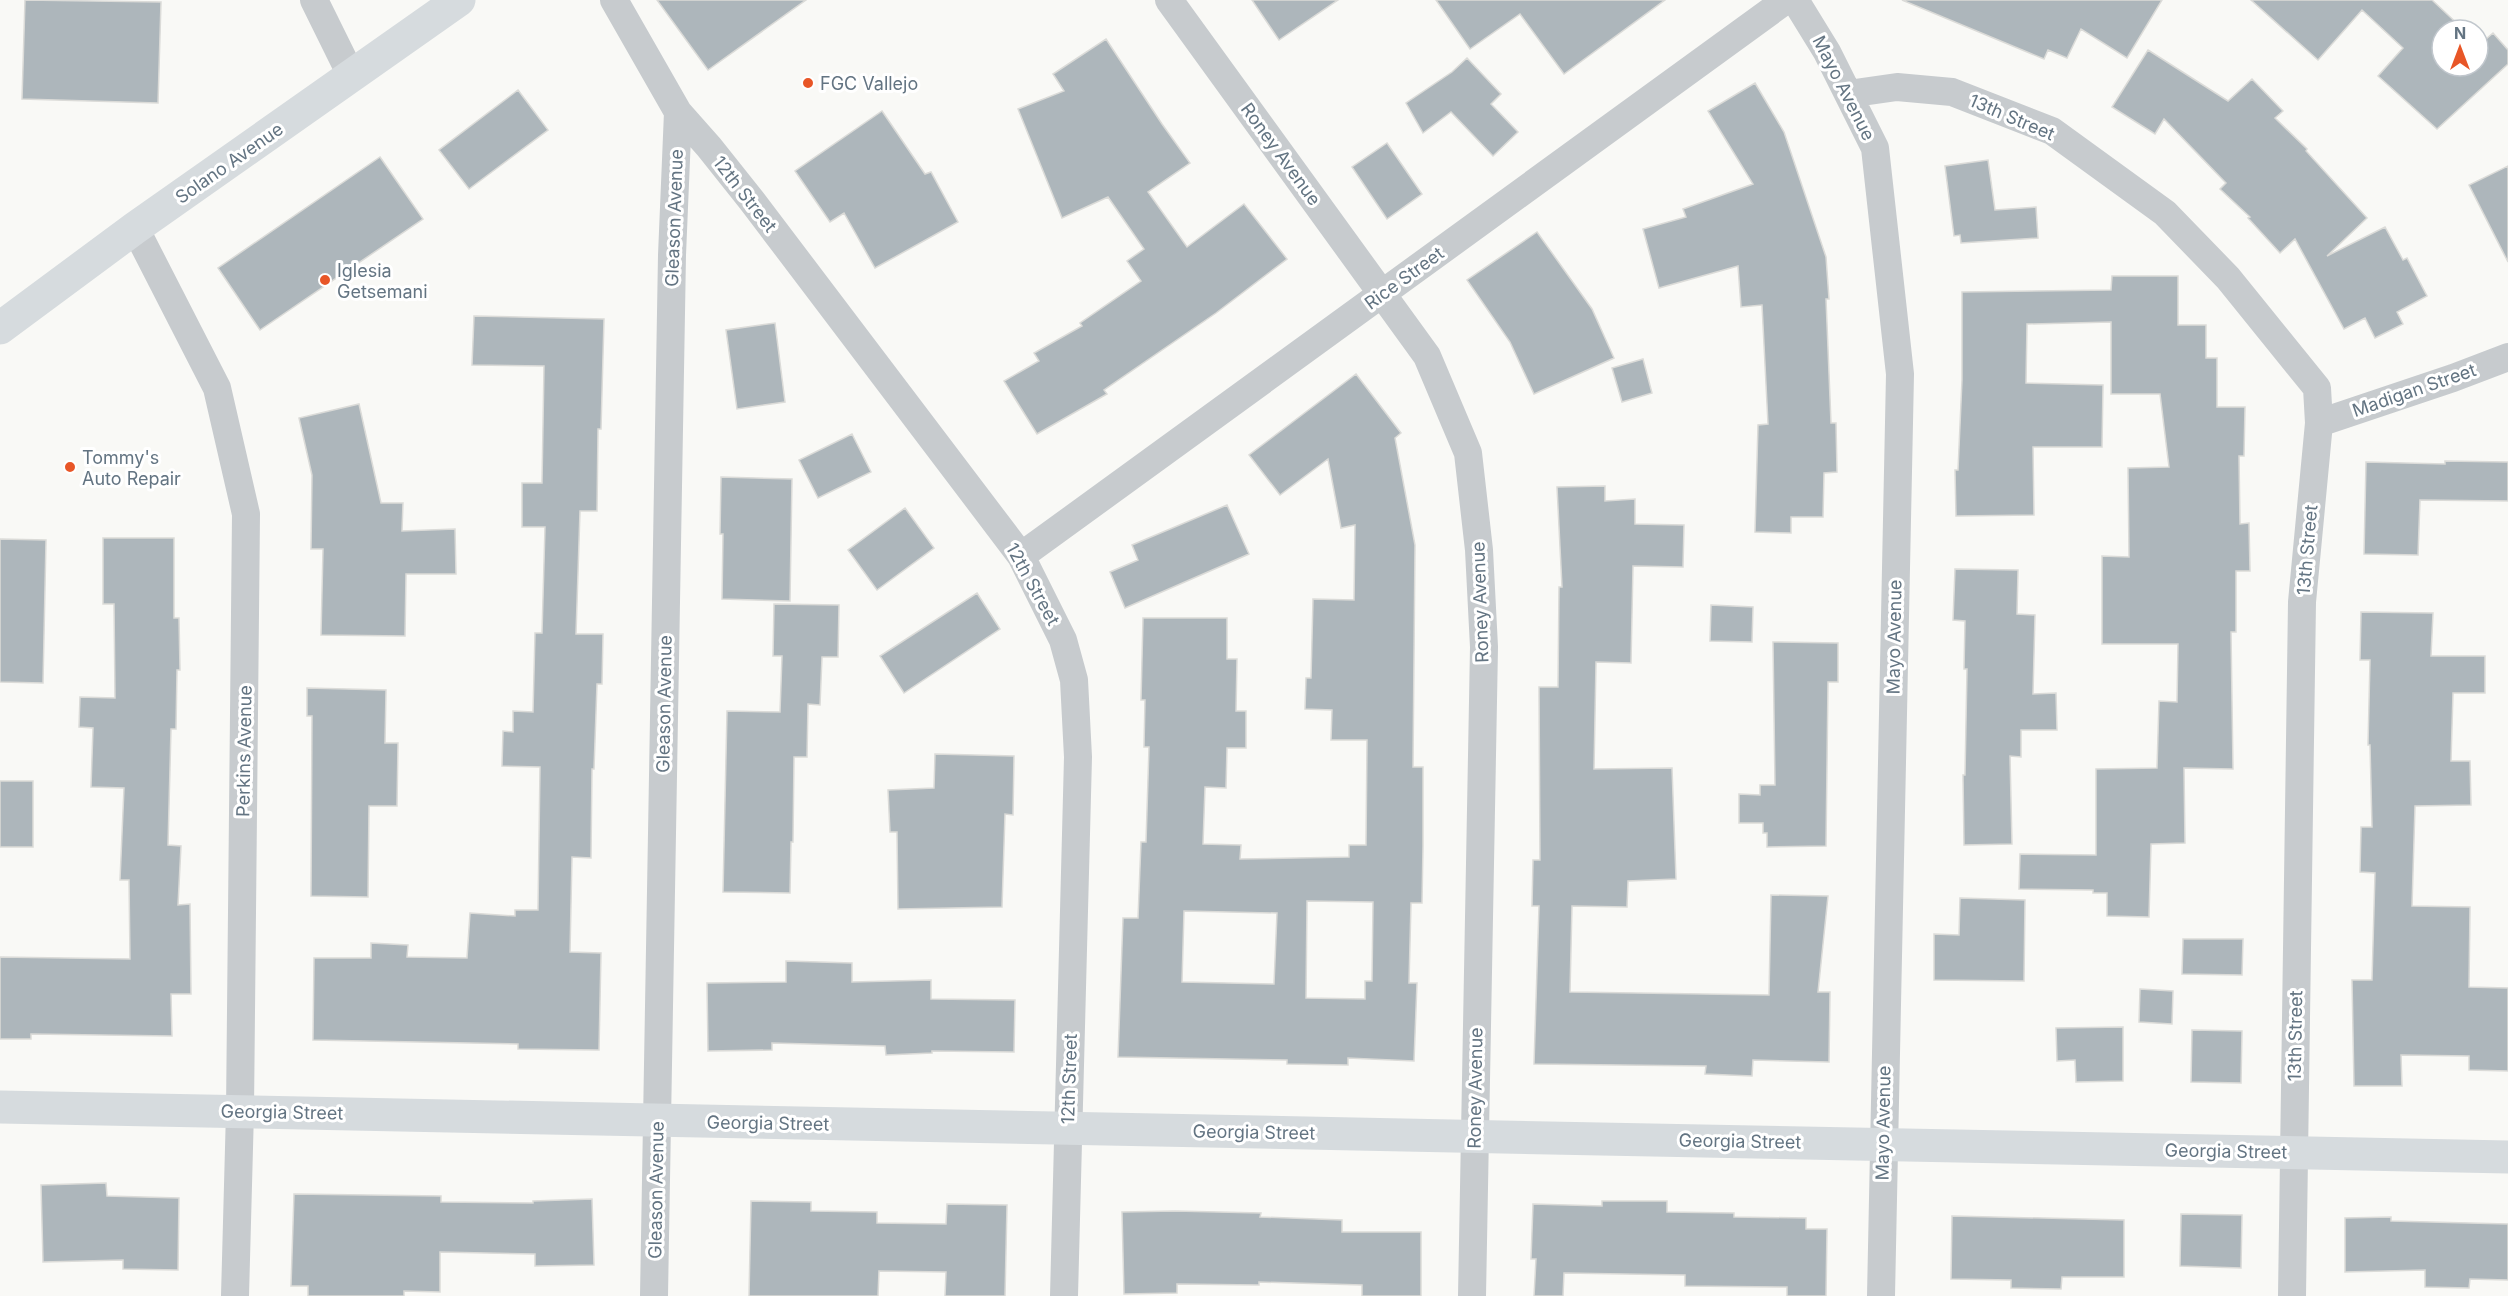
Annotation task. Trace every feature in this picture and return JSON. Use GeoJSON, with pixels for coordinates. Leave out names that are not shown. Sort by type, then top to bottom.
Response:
{"type":"FeatureCollection","features":[{"type":"Feature","properties":{"kind":"main road","name":"Solano Avenue"},"geometry":{"type":"LineString","coordinates":[[0,328],[135,228],[459,0]]}},
{"type":"Feature","properties":{"kind":"main road","name":"Georgia Street"},"geometry":{"type":"LineString","coordinates":[[0,1107],[2508,1158]]}},
{"type":"Feature","properties":{"kind":"street"},"geometry":{"type":"LineString","coordinates":[[314,0],[352,77]]}},
{"type":"Feature","properties":{"kind":"street","name":"12th Street"},"geometry":{"type":"LineString","coordinates":[[614,0],[678,112],[752,201],[1021,556],[1063,640],[1074,680],[1078,757],[1064,1296]]}},
{"type":"Feature","properties":{"kind":"street","name":"Roney Avenue"},"geometry":{"type":"LineString","coordinates":[[1169,0],[1427,356],[1468,453],[1479,550],[1484,647],[1472,1296]]}},
{"type":"Feature","properties":{"kind":"street","name":"Rice Street"},"geometry":{"type":"LineString","coordinates":[[1021,556],[1786,0]]}},
{"type":"Feature","properties":{"kind":"street","name":"Mayo Avenue"},"geometry":{"type":"LineString","coordinates":[[1795,0],[1827,52],[1875,148],[1900,374],[1881,1296]]}},
{"type":"Feature","properties":{"kind":"street","name":"13th Street"},"geometry":{"type":"LineString","coordinates":[[1848,94],[1897,87],[1952,92],[2052,131],[2165,213],[2228,278],[2317,388],[2319,423],[2302,602],[2292,1296]]}},
{"type":"Feature","properties":{"kind":"street","name":"Gleason Avenue"},"geometry":{"type":"LineString","coordinates":[[654,1296],[672,255],[678,112]]}},
{"type":"Feature","properties":{"kind":"street","name":"Perkins Avenue"},"geometry":{"type":"LineString","coordinates":[[135,228],[217,388],[246,514],[240,1111],[235,1296]]}},
{"type":"Feature","properties":{"kind":"street","name":"Madigan Street"},"geometry":{"type":"LineString","coordinates":[[2319,423],[2508,357]]}},
{"type":"Feature","properties":{"kind":"building"},"geometry":{"type":"Polygon","coordinates":[[[25,0],[161,2],[158,103],[22,99],[25,0]]]}},
{"type":"Feature","properties":{"kind":"building"},"geometry":{"type":"Polygon","coordinates":[[[657,0],[806,0],[708,70],[657,0]]]}},
{"type":"Feature","properties":{"kind":"building"},"geometry":{"type":"Polygon","coordinates":[[[1252,0],[1338,0],[1279,40],[1252,0]]]}},
{"type":"Feature","properties":{"kind":"building"},"geometry":{"type":"Polygon","coordinates":[[[1436,0],[1665,0],[1564,74],[1520,14],[1470,49],[1436,0]]]}},
{"type":"Feature","properties":{"kind":"building"},"geometry":{"type":"Polygon","coordinates":[[[1902,0],[2162,0],[2127,58],[2081,29],[2067,58],[2048,50],[2044,59],[1902,0]]]}},
{"type":"Feature","properties":{"kind":"building"},"geometry":{"type":"Polygon","coordinates":[[[2251,0],[2432,0],[2451,18],[2430,18],[2430,78],[2490,78],[2490,36],[2493,33],[2508,50],[2508,64],[2437,129],[2378,76],[2403,48],[2362,10],[2318,60],[2251,0]]]}},
{"type":"Feature","properties":{"kind":"building"},"geometry":{"type":"Polygon","coordinates":[[[1106,39],[1190,163],[1148,192],[1187,247],[1244,204],[1287,259],[1216,313],[1104,390],[1107,394],[1037,434],[1004,381],[1039,361],[1034,353],[1082,326],[1080,323],[1141,281],[1127,261],[1144,249],[1108,197],[1062,218],[1018,109],[1064,91],[1053,74],[1106,39]]]}},
{"type":"Feature","properties":{"kind":"building"},"geometry":{"type":"Polygon","coordinates":[[[2148,50],[2228,101],[2252,79],[2283,111],[2275,118],[2307,149],[2306,151],[2367,218],[2327,256],[2385,227],[2403,260],[2407,258],[2427,296],[2397,312],[2403,324],[2375,338],[2365,318],[2344,329],[2295,239],[2280,253],[2248,218],[2250,217],[2220,189],[2226,183],[2164,119],[2155,134],[2112,107],[2148,50]]]}},
{"type":"Feature","properties":{"kind":"building"},"geometry":{"type":"Polygon","coordinates":[[[1467,58],[1501,94],[1491,104],[1518,132],[1493,156],[1451,112],[1423,133],[1406,103],[1452,72],[1467,58]]]}},
{"type":"Feature","properties":{"kind":"building"},"geometry":{"type":"Polygon","coordinates":[[[1755,83],[1784,132],[1826,257],[1831,423],[1836,423],[1837,472],[1824,473],[1823,517],[1791,517],[1791,533],[1755,532],[1758,425],[1768,424],[1762,305],[1741,307],[1738,266],[1659,288],[1643,229],[1686,217],[1683,209],[1753,184],[1708,111],[1755,83]]]}},
{"type":"Feature","properties":{"kind":"building"},"geometry":{"type":"Polygon","coordinates":[[[518,90],[548,130],[469,189],[439,150],[518,90]]]}},
{"type":"Feature","properties":{"kind":"building"},"geometry":{"type":"Polygon","coordinates":[[[882,111],[925,174],[931,172],[958,222],[875,268],[844,213],[830,222],[795,171],[882,111]]]}},
{"type":"Feature","properties":{"kind":"building"},"geometry":{"type":"Polygon","coordinates":[[[1387,143],[1422,194],[1387,219],[1352,167],[1387,143]]]}},
{"type":"Feature","properties":{"kind":"building"},"geometry":{"type":"Polygon","coordinates":[[[380,157],[423,219],[260,330],[218,268],[380,157]]]}},
{"type":"Feature","properties":{"kind":"building"},"geometry":{"type":"Polygon","coordinates":[[[1988,160],[1995,210],[2036,207],[2038,238],[1961,243],[1960,235],[1954,236],[1945,166],[1988,160]]]}},
{"type":"Feature","properties":{"kind":"building"},"geometry":{"type":"Polygon","coordinates":[[[2508,166],[2508,262],[2469,185],[2508,166]]]}},
{"type":"Feature","properties":{"kind":"building"},"geometry":{"type":"Polygon","coordinates":[[[1537,232],[1592,309],[1614,358],[1534,394],[1510,342],[1467,280],[1537,232]]]}},
{"type":"Feature","properties":{"kind":"building"},"geometry":{"type":"Polygon","coordinates":[[[2112,276],[2178,276],[2178,325],[2206,325],[2206,358],[2217,358],[2217,407],[2245,407],[2244,456],[2239,456],[2240,524],[2249,523],[2250,571],[2236,571],[2236,632],[2231,632],[2233,769],[2184,768],[2185,843],[2151,844],[2149,917],[2107,916],[2107,893],[2093,893],[2093,890],[2019,889],[2020,854],[2096,855],[2096,769],[2157,768],[2159,701],[2177,702],[2178,644],[2102,644],[2102,556],[2129,557],[2128,468],[2169,467],[2160,394],[2111,394],[2111,322],[2027,324],[2026,383],[2103,385],[2102,447],[2033,447],[2034,515],[1956,516],[1955,470],[1958,470],[1962,380],[1962,292],[2111,290],[2112,276]]]}},
{"type":"Feature","properties":{"kind":"building"},"geometry":{"type":"Polygon","coordinates":[[[474,316],[604,319],[601,429],[598,429],[597,511],[580,511],[576,634],[603,634],[602,684],[597,684],[594,769],[592,769],[591,858],[572,857],[570,952],[601,953],[599,1050],[518,1049],[518,1044],[313,1040],[314,958],[371,958],[371,943],[408,945],[407,957],[467,958],[470,913],[515,916],[515,910],[538,910],[540,767],[502,766],[503,731],[513,732],[513,711],[533,712],[535,633],[542,633],[545,527],[522,527],[522,483],[542,483],[544,366],[472,365],[474,316]]]}},
{"type":"Feature","properties":{"kind":"building"},"geometry":{"type":"Polygon","coordinates":[[[775,323],[785,402],[737,409],[726,330],[775,323]]]}},
{"type":"Feature","properties":{"kind":"building"},"geometry":{"type":"Polygon","coordinates":[[[1643,359],[1652,393],[1622,402],[1612,368],[1643,359]]]}},
{"type":"Feature","properties":{"kind":"building"},"geometry":{"type":"Polygon","coordinates":[[[1356,374],[1401,433],[1395,438],[1415,545],[1413,767],[1423,767],[1422,903],[1411,903],[1409,983],[1417,983],[1414,1061],[1348,1058],[1348,1065],[1287,1064],[1287,1060],[1118,1057],[1123,918],[1138,918],[1141,842],[1146,842],[1149,747],[1144,747],[1145,700],[1141,700],[1143,618],[1227,618],[1227,659],[1237,659],[1236,711],[1246,711],[1246,748],[1227,748],[1226,788],[1205,787],[1203,844],[1241,845],[1240,859],[1349,857],[1349,845],[1366,845],[1367,740],[1331,740],[1332,710],[1305,709],[1306,678],[1311,678],[1313,599],[1354,600],[1355,525],[1341,528],[1328,459],[1280,495],[1249,455],[1356,374]],[[1307,901],[1306,998],[1365,999],[1365,981],[1372,981],[1373,902],[1307,901]],[[1184,911],[1182,982],[1274,984],[1277,913],[1184,911]]]}},
{"type":"Feature","properties":{"kind":"building"},"geometry":{"type":"Polygon","coordinates":[[[359,404],[381,503],[403,503],[402,531],[455,529],[456,574],[406,574],[405,636],[321,635],[323,549],[311,549],[312,475],[299,418],[359,404]]]}},
{"type":"Feature","properties":{"kind":"building"},"geometry":{"type":"Polygon","coordinates":[[[852,434],[871,472],[818,498],[799,460],[852,434]]]}},
{"type":"Feature","properties":{"kind":"building"},"geometry":{"type":"Polygon","coordinates":[[[2445,461],[2508,462],[2508,501],[2420,500],[2418,555],[2364,554],[2366,462],[2445,464],[2445,461]]]}},
{"type":"Feature","properties":{"kind":"building"},"geometry":{"type":"Polygon","coordinates":[[[721,477],[792,479],[790,601],[722,599],[721,477]]]}},
{"type":"Feature","properties":{"kind":"building"},"geometry":{"type":"Polygon","coordinates":[[[1605,486],[1605,501],[1635,499],[1635,524],[1684,525],[1683,567],[1633,566],[1631,663],[1596,662],[1594,769],[1672,768],[1676,879],[1628,881],[1627,907],[1572,906],[1570,992],[1769,995],[1771,895],[1828,896],[1818,992],[1830,992],[1829,1062],[1753,1060],[1752,1076],[1705,1074],[1706,1066],[1534,1064],[1539,906],[1532,906],[1533,860],[1540,860],[1539,687],[1558,687],[1559,587],[1562,587],[1557,487],[1605,486]]]}},
{"type":"Feature","properties":{"kind":"building"},"geometry":{"type":"Polygon","coordinates":[[[1227,505],[1249,554],[1125,608],[1110,572],[1138,560],[1132,545],[1227,505]]]}},
{"type":"Feature","properties":{"kind":"building"},"geometry":{"type":"Polygon","coordinates":[[[905,508],[934,548],[877,590],[848,550],[905,508]]]}},
{"type":"Feature","properties":{"kind":"building"},"geometry":{"type":"Polygon","coordinates":[[[103,538],[174,538],[174,618],[179,618],[180,670],[177,670],[176,729],[171,729],[168,845],[181,846],[178,905],[190,904],[191,994],[171,994],[172,1036],[31,1034],[31,1039],[0,1039],[0,957],[130,959],[129,880],[120,880],[124,788],[91,787],[93,728],[79,727],[80,697],[115,698],[114,604],[103,604],[103,538]]]}},
{"type":"Feature","properties":{"kind":"building"},"geometry":{"type":"Polygon","coordinates":[[[0,539],[46,540],[43,683],[0,682],[0,539]]]}},
{"type":"Feature","properties":{"kind":"building"},"geometry":{"type":"Polygon","coordinates":[[[1955,569],[2018,570],[2017,614],[2035,615],[2033,694],[2056,693],[2057,730],[2021,730],[2021,757],[2010,756],[2012,844],[1964,845],[1963,775],[1965,775],[1967,669],[1964,669],[1965,621],[1953,620],[1955,569]]]}},
{"type":"Feature","properties":{"kind":"building"},"geometry":{"type":"Polygon","coordinates":[[[977,593],[1000,629],[904,693],[880,656],[977,593]]]}},
{"type":"Feature","properties":{"kind":"building"},"geometry":{"type":"Polygon","coordinates":[[[774,604],[839,605],[838,657],[822,657],[820,705],[808,704],[807,757],[794,757],[790,893],[723,892],[727,711],[780,712],[782,656],[773,656],[774,604]]]}},
{"type":"Feature","properties":{"kind":"building"},"geometry":{"type":"Polygon","coordinates":[[[1711,605],[1753,607],[1752,642],[1710,641],[1711,605]]]}},
{"type":"Feature","properties":{"kind":"building"},"geometry":{"type":"Polygon","coordinates":[[[2361,612],[2433,613],[2431,656],[2485,656],[2485,693],[2453,693],[2451,761],[2470,761],[2471,805],[2415,806],[2412,906],[2470,907],[2469,987],[2508,988],[2508,1071],[2469,1070],[2469,1056],[2401,1055],[2402,1086],[2354,1086],[2352,980],[2372,980],[2375,873],[2360,872],[2361,827],[2372,827],[2370,745],[2368,745],[2370,660],[2360,660],[2361,612]]]}},
{"type":"Feature","properties":{"kind":"building"},"geometry":{"type":"Polygon","coordinates":[[[1773,642],[1838,643],[1838,682],[1828,682],[1826,846],[1767,847],[1767,833],[1763,833],[1763,823],[1739,823],[1739,794],[1760,795],[1760,785],[1775,785],[1773,642]]]}},
{"type":"Feature","properties":{"kind":"building"},"geometry":{"type":"Polygon","coordinates":[[[307,688],[386,690],[385,743],[398,743],[397,806],[369,806],[368,897],[311,896],[312,716],[307,716],[307,688]]]}},
{"type":"Feature","properties":{"kind":"building"},"geometry":{"type":"Polygon","coordinates":[[[935,754],[1014,756],[1013,815],[1005,814],[1002,907],[898,909],[897,832],[890,832],[888,790],[934,788],[935,754]]]}},
{"type":"Feature","properties":{"kind":"building"},"geometry":{"type":"Polygon","coordinates":[[[0,781],[33,781],[33,847],[0,847],[0,781]]]}},
{"type":"Feature","properties":{"kind":"building"},"geometry":{"type":"Polygon","coordinates":[[[1960,898],[2025,900],[2024,981],[1934,980],[1934,934],[1959,935],[1960,898]]]}},
{"type":"Feature","properties":{"kind":"building"},"geometry":{"type":"Polygon","coordinates":[[[2183,939],[2243,939],[2242,975],[2182,974],[2183,939]]]}},
{"type":"Feature","properties":{"kind":"building"},"geometry":{"type":"Polygon","coordinates":[[[786,961],[852,963],[852,982],[931,980],[931,999],[1015,1000],[1014,1052],[932,1051],[932,1053],[886,1055],[885,1046],[772,1043],[772,1050],[708,1051],[707,983],[786,982],[786,961]]]}},
{"type":"Feature","properties":{"kind":"building"},"geometry":{"type":"Polygon","coordinates":[[[2140,989],[2173,991],[2172,1024],[2139,1022],[2140,989]]]}},
{"type":"Feature","properties":{"kind":"building"},"geometry":{"type":"Polygon","coordinates":[[[2123,1027],[2123,1081],[2076,1082],[2075,1060],[2057,1061],[2056,1028],[2123,1027]]]}},
{"type":"Feature","properties":{"kind":"building"},"geometry":{"type":"Polygon","coordinates":[[[2192,1030],[2242,1031],[2241,1083],[2191,1082],[2192,1030]]]}},
{"type":"Feature","properties":{"kind":"building"},"geometry":{"type":"Polygon","coordinates":[[[106,1183],[107,1196],[179,1198],[178,1270],[123,1269],[123,1260],[43,1262],[41,1185],[106,1183]]]}},
{"type":"Feature","properties":{"kind":"building"},"geometry":{"type":"Polygon","coordinates":[[[294,1194],[441,1196],[441,1202],[533,1203],[533,1201],[592,1199],[594,1265],[535,1266],[535,1254],[440,1252],[440,1292],[404,1291],[404,1296],[308,1296],[308,1286],[291,1286],[294,1194]]]}},
{"type":"Feature","properties":{"kind":"building"},"geometry":{"type":"Polygon","coordinates":[[[751,1201],[811,1202],[811,1211],[877,1212],[877,1223],[946,1224],[947,1204],[1007,1205],[1005,1296],[945,1296],[946,1272],[879,1271],[878,1296],[749,1296],[751,1201]]]}},
{"type":"Feature","properties":{"kind":"building"},"geometry":{"type":"Polygon","coordinates":[[[1602,1201],[1667,1201],[1667,1212],[1734,1213],[1734,1217],[1806,1218],[1806,1229],[1827,1229],[1826,1296],[1787,1296],[1787,1287],[1685,1286],[1685,1275],[1564,1273],[1563,1296],[1534,1296],[1536,1259],[1531,1259],[1533,1204],[1602,1206],[1602,1201]]]}},
{"type":"Feature","properties":{"kind":"building"},"geometry":{"type":"Polygon","coordinates":[[[1122,1212],[1261,1213],[1260,1217],[1342,1220],[1342,1232],[1421,1232],[1421,1296],[1362,1296],[1362,1285],[1259,1282],[1259,1285],[1177,1284],[1177,1293],[1124,1294],[1122,1212]]]}},
{"type":"Feature","properties":{"kind":"building"},"geometry":{"type":"Polygon","coordinates":[[[2181,1214],[2242,1215],[2241,1268],[2180,1266],[2181,1214]]]}},
{"type":"Feature","properties":{"kind":"building"},"geometry":{"type":"Polygon","coordinates":[[[1952,1216],[2124,1220],[2124,1277],[2062,1277],[2061,1289],[2011,1288],[2011,1280],[1951,1279],[1952,1216]]]}},
{"type":"Feature","properties":{"kind":"building"},"geometry":{"type":"Polygon","coordinates":[[[2391,1217],[2391,1221],[2508,1224],[2508,1280],[2470,1279],[2469,1288],[2425,1287],[2425,1270],[2345,1272],[2345,1218],[2391,1217]]]}},
{"type":"Feature","properties":{"kind":"place","name":"FGC Vallejo"},"geometry":{"type":"Point","coordinates":[808,83]}},
{"type":"Feature","properties":{"kind":"place","name":"Iglesia Getsemani"},"geometry":{"type":"Point","coordinates":[325,280]}},
{"type":"Feature","properties":{"kind":"place","name":"Tommy's Auto Repair"},"geometry":{"type":"Point","coordinates":[70,467]}}]}
